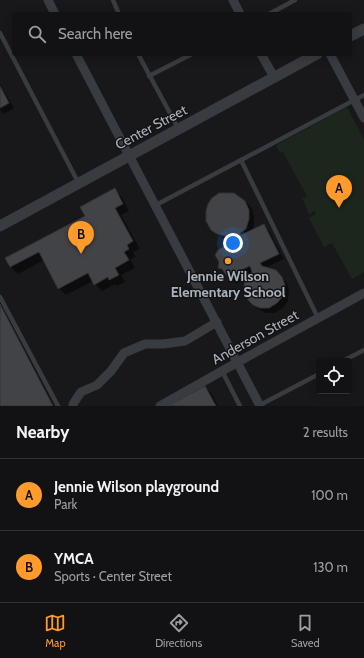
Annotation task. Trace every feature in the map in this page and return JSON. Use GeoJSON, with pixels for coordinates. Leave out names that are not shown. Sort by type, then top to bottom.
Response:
{"type":"FeatureCollection","features":[{"type":"Feature","properties":{"kind":"street"},"geometry":{"type":"LineString","coordinates":[[48,0],[54,12]]}},
{"type":"Feature","properties":{"kind":"street"},"geometry":{"type":"LineString","coordinates":[[233,0],[239,12]]}},
{"type":"Feature","properties":{"kind":"street"},"geometry":{"type":"LineString","coordinates":[[352,35],[364,28]]}},
{"type":"Feature","properties":{"kind":"street"},"geometry":{"type":"LineString","coordinates":[[77,56],[260,406]]}},
{"type":"Feature","properties":{"kind":"street"},"geometry":{"type":"LineString","coordinates":[[263,56],[274,78]]}},
{"type":"Feature","properties":{"kind":"street","name":"Center Street"},"geometry":{"type":"LineString","coordinates":[[0,226],[313,56]]}},
{"type":"Feature","properties":{"kind":"street"},"geometry":{"type":"LineString","coordinates":[[331,56],[364,118]]}},
{"type":"Feature","properties":{"kind":"street","name":"Anderson Street"},"geometry":{"type":"LineString","coordinates":[[160,406],[364,293]]}},
{"type":"Feature","properties":{"kind":"street"},"geometry":{"type":"LineString","coordinates":[[73,406],[81,392],[97,385],[111,371],[124,353],[145,344],[163,344],[185,341],[217,322]]}},
{"type":"Feature","properties":{"kind":"lane"},"geometry":{"type":"LineString","coordinates":[[113,0],[118,12]]}},
{"type":"Feature","properties":{"kind":"lane"},"geometry":{"type":"LineString","coordinates":[[273,12],[295,0]]}},
{"type":"Feature","properties":{"kind":"lane"},"geometry":{"type":"LineString","coordinates":[[0,33],[12,56]]}},
{"type":"Feature","properties":{"kind":"lane"},"geometry":{"type":"LineString","coordinates":[[12,56],[79,183]]}},
{"type":"Feature","properties":{"kind":"lane"},"geometry":{"type":"LineString","coordinates":[[139,56],[178,129]]}},
{"type":"Feature","properties":{"kind":"lane"},"geometry":{"type":"LineString","coordinates":[[149,76],[188,56]]}},
{"type":"Feature","properties":{"kind":"lane"},"geometry":{"type":"LineString","coordinates":[[156,205],[364,95]]}},
{"type":"Feature","properties":{"kind":"lane"},"geometry":{"type":"LineString","coordinates":[[241,160],[318,318]]}},
{"type":"Feature","properties":{"kind":"lane"},"geometry":{"type":"LineString","coordinates":[[0,297],[58,406]]}},
{"type":"Feature","properties":{"kind":"lane"},"geometry":{"type":"LineString","coordinates":[[349,358],[364,350]]}},
{"type":"Feature","properties":{"kind":"lane"},"geometry":{"type":"LineString","coordinates":[[222,371],[240,406]]}},
{"type":"Feature","properties":{"kind":"lane"},"geometry":{"type":"LineString","coordinates":[[260,406],[316,376]]}},
{"type":"Feature","properties":{"kind":"shaded area"},"geometry":{"type":"Polygon","coordinates":[[[347,107],[364,140],[364,272],[352,279],[332,243],[324,247],[309,218],[316,214],[315,211],[309,214],[302,198],[307,196],[283,152],[280,153],[276,146],[347,107]]]}},
{"type":"Feature","properties":{"kind":"building"},"geometry":{"type":"Polygon","coordinates":[[[0,86],[9,103],[0,108],[0,86]]]}},
{"type":"Feature","properties":{"kind":"building"},"geometry":{"type":"Polygon","coordinates":[[[115,188],[123,204],[115,208],[133,241],[127,245],[129,249],[124,252],[129,260],[115,268],[119,275],[109,280],[108,277],[94,285],[88,273],[58,289],[39,252],[10,267],[5,258],[85,216],[80,207],[115,188]]]}},
{"type":"Feature","properties":{"kind":"building","name":"Jennie Wilson Elementary School"},"geometry":{"type":"Polygon","coordinates":[[[219,193],[234,193],[245,201],[249,210],[249,219],[246,229],[240,233],[241,235],[264,224],[279,254],[260,263],[262,266],[276,270],[282,277],[285,285],[283,296],[277,303],[269,308],[260,308],[253,305],[248,300],[244,285],[247,277],[252,272],[250,266],[241,270],[239,274],[230,280],[222,269],[218,268],[219,262],[215,255],[218,250],[226,246],[231,249],[239,245],[235,236],[217,234],[211,230],[206,221],[208,204],[212,198],[219,193]]]}},
{"type":"Feature","properties":{"kind":"building"},"geometry":{"type":"Polygon","coordinates":[[[0,304],[53,406],[0,406],[0,304]]]}},
{"type":"Feature","properties":{"kind":"building"},"geometry":{"type":"Polygon","coordinates":[[[205,386],[216,406],[168,406],[205,386]]]}},
{"type":"Feature","properties":{"kind":"place","name":"Jennie Wilson playground"},"geometry":{"type":"Point","coordinates":[339,208]}},
{"type":"Feature","properties":{"kind":"place","name":"YMCA"},"geometry":{"type":"Point","coordinates":[81,254]}},
{"type":"Feature","properties":{"kind":"place","name":"Jennie Wilson Elementary School"},"geometry":{"type":"Point","coordinates":[228,261]}}]}
